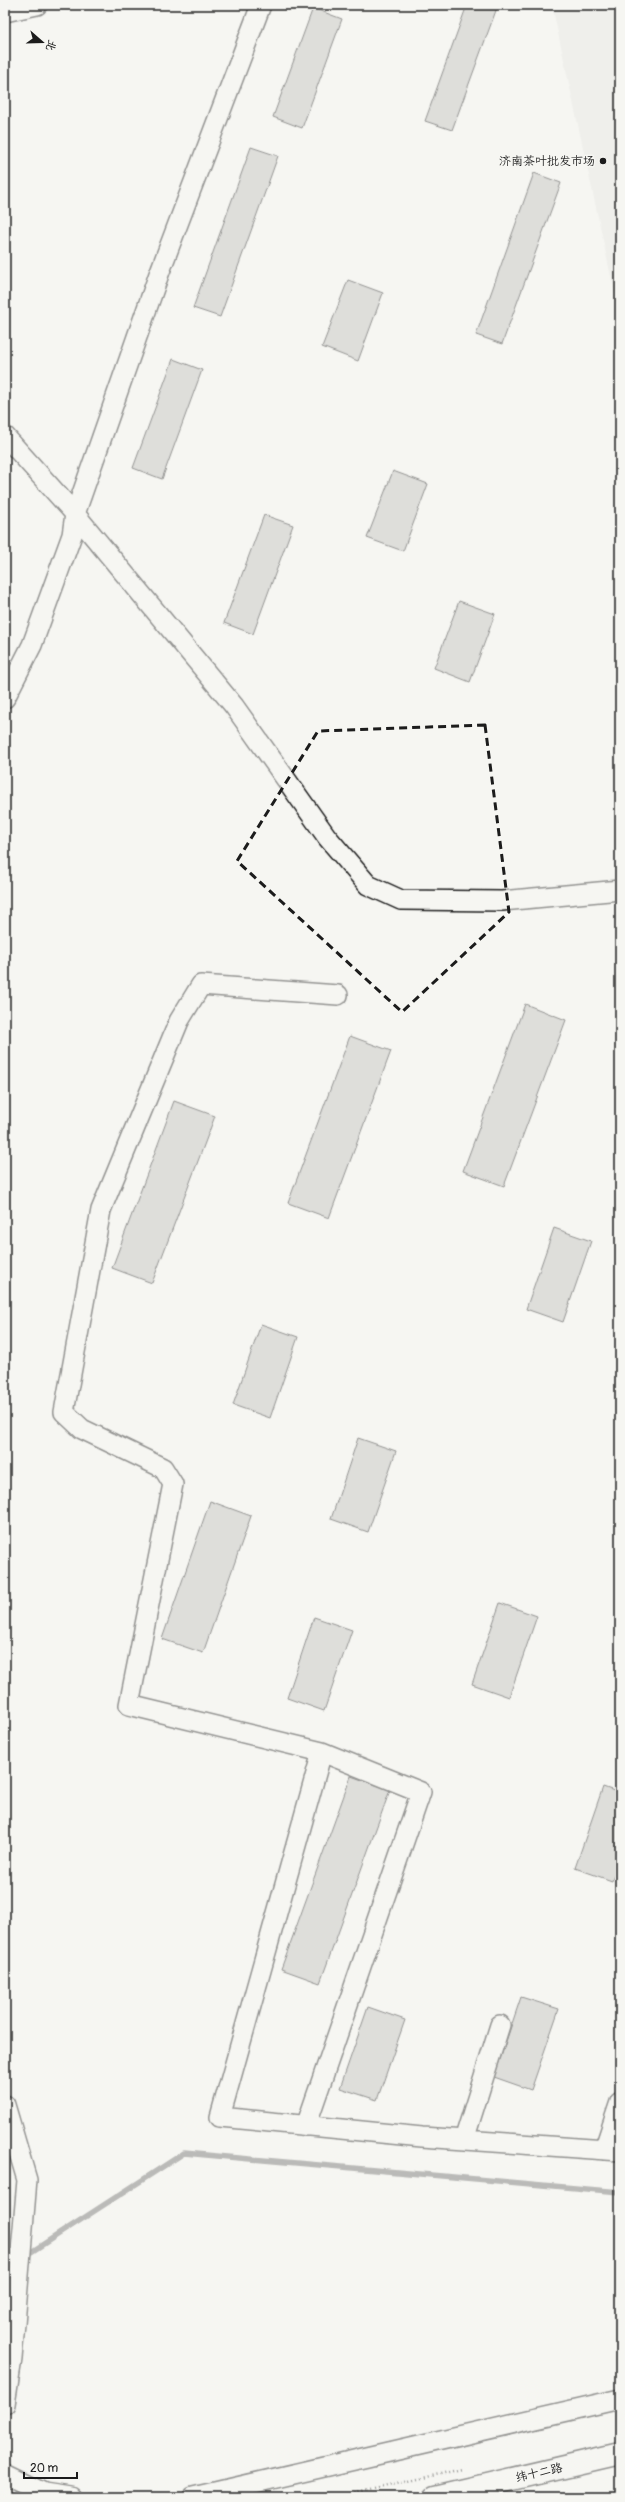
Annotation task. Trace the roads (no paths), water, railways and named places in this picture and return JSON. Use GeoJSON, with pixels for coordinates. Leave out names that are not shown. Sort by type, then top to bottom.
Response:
{"type":"FeatureCollection","features":[{"type":"Feature","properties":{"kind":"main road","name":"纬十二路"},"geometry":{"type":"LineString","coordinates":[[435,2497],[620,2454]]}},
{"type":"Feature","properties":{"kind":"street"},"geometry":{"type":"LineString","coordinates":[[5,12],[37,5]]}},
{"type":"Feature","properties":{"kind":"street"},"geometry":{"type":"LineString","coordinates":[[5,698],[32,645],[72,535],[75,514],[159,274],[261,5]]}},
{"type":"Feature","properties":{"kind":"street"},"geometry":{"type":"LineString","coordinates":[[5,436],[75,514],[234,706],[327,837],[368,885],[401,900],[502,900],[620,890]]}},
{"type":"Feature","properties":{"kind":"street"},"geometry":{"type":"LineString","coordinates":[[306,2126],[421,1792],[322,1752],[130,1705],[173,1484],[163,1468],[82,1429],[64,1412],[101,1210],[179,1021],[201,985],[338,995]]}},
{"type":"Feature","properties":{"kind":"street"},"geometry":{"type":"LineString","coordinates":[[322,1752],[220,2117],[464,2140],[612,2150],[620,2102]]}},
{"type":"Feature","properties":{"kind":"street"},"geometry":{"type":"LineString","coordinates":[[464,2140],[500,2025]]}},
{"type":"Feature","properties":{"kind":"street"},"geometry":{"type":"LineString","coordinates":[[5,2105],[27,2180],[17,2300],[5,2404]]}},
{"type":"Feature","properties":{"kind":"street"},"geometry":{"type":"LineString","coordinates":[[193,2497],[620,2398]]}},
{"type":"Feature","properties":{"kind":"street"},"geometry":{"type":"LineString","coordinates":[[5,2474],[44,2493],[70,2497]]}},
{"type":"Feature","properties":{"kind":"waterway"},"geometry":{"type":"LineString","coordinates":[[25,2256],[184,2153],[620,2192]]}},
{"type":"Feature","properties":{"kind":"waterway"},"geometry":{"type":"LineString","coordinates":[[5,2269],[16,2262]]}},
{"type":"Feature","properties":{"kind":"place","name":"济南茶叶批发市场"},"geometry":{"type":"Point","coordinates":[603,161]}}]}
